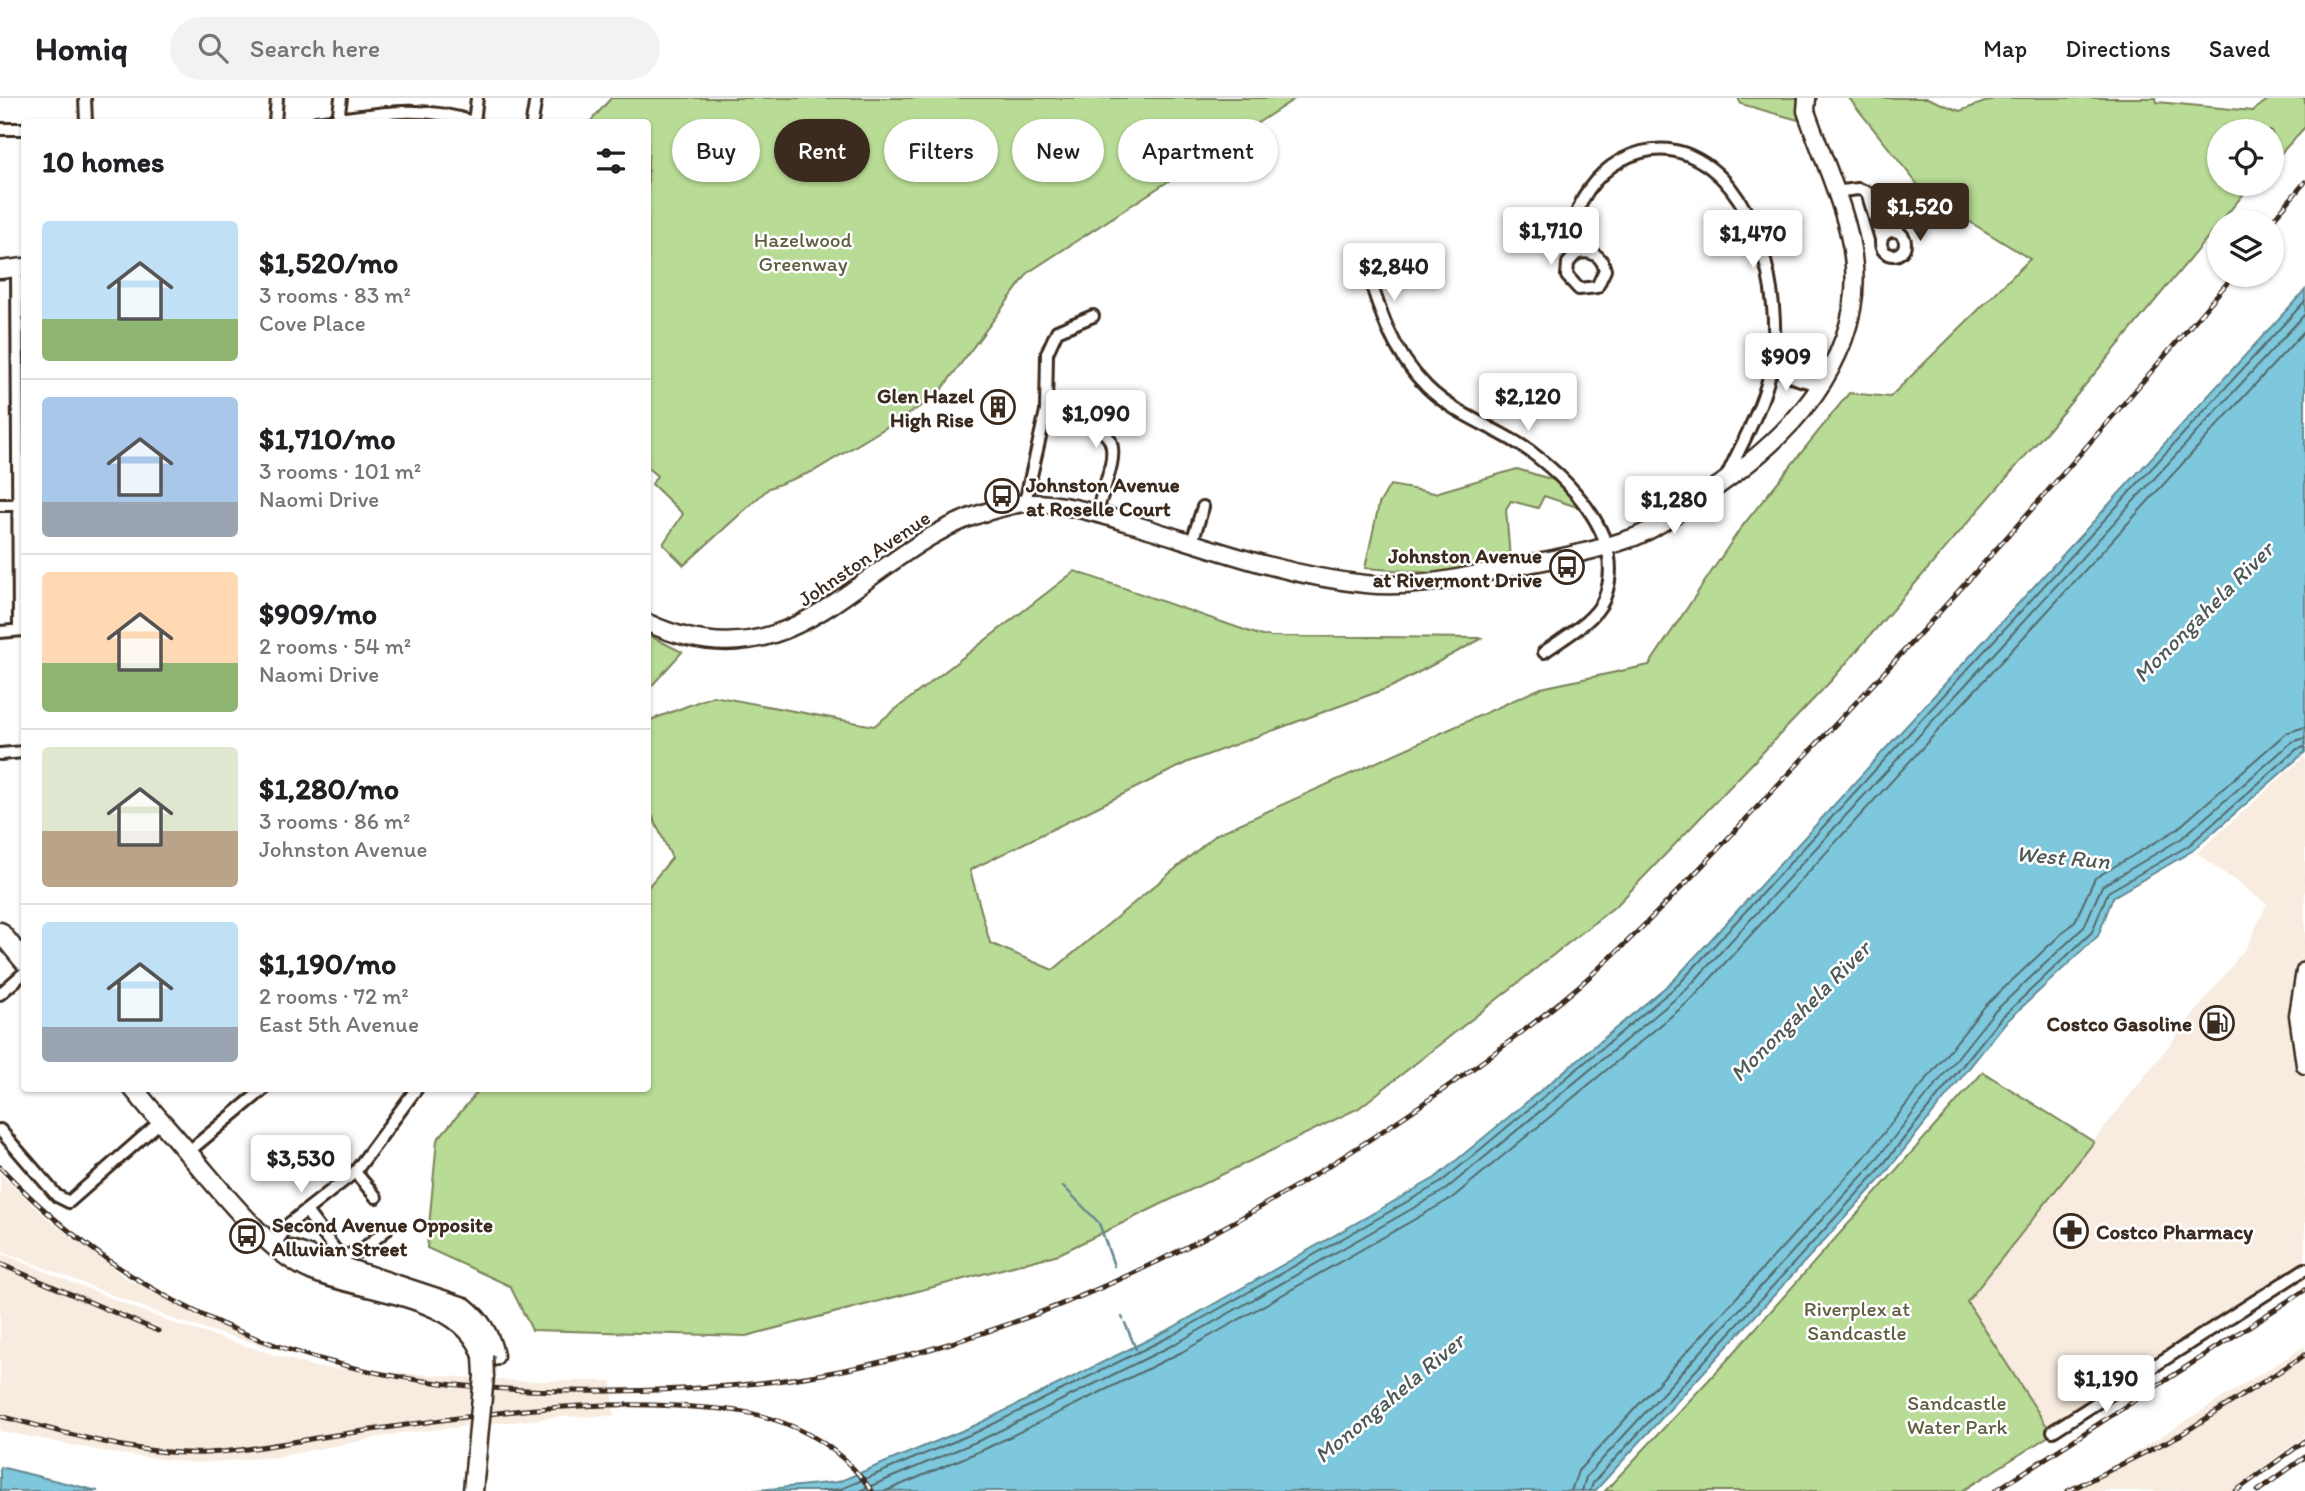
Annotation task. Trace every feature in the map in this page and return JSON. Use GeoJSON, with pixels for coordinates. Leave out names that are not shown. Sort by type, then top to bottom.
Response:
{"type":"FeatureCollection","features":[{"type":"Feature","properties":{"kind":"main road"},"geometry":{"type":"LineString","coordinates":[[0,932],[21,957]]}},
{"type":"Feature","properties":{"kind":"main road"},"geometry":{"type":"LineString","coordinates":[[136,1092],[235,1208],[295,1263],[447,1313],[472,1332],[489,1356],[494,1405],[484,1491]]}},
{"type":"Feature","properties":{"kind":"main road"},"geometry":{"type":"LineString","coordinates":[[473,1491],[484,1376],[489,1356]]}},
{"type":"Feature","properties":{"kind":"street"},"geometry":{"type":"LineString","coordinates":[[85,98],[86,119]]}},
{"type":"Feature","properties":{"kind":"street"},"geometry":{"type":"LineString","coordinates":[[275,119],[277,98]]}},
{"type":"Feature","properties":{"kind":"street"},"geometry":{"type":"LineString","coordinates":[[338,119],[341,98]]}},
{"type":"Feature","properties":{"kind":"street"},"geometry":{"type":"LineString","coordinates":[[405,110],[407,98]]}},
{"type":"Feature","properties":{"kind":"street"},"geometry":{"type":"LineString","coordinates":[[474,119],[477,98]]}},
{"type":"Feature","properties":{"kind":"street"},"geometry":{"type":"LineString","coordinates":[[532,119],[536,98]]}},
{"type":"Feature","properties":{"kind":"street","name":"Johnston Avenue"},"geometry":{"type":"LineString","coordinates":[[651,624],[694,639],[725,641],[771,636],[807,622],[933,534],[974,515],[1025,502],[1096,514],[1307,577],[1370,585],[1428,584],[1570,557],[1632,538],[1724,483],[1759,457],[1833,368],[1853,307],[1855,278],[1850,233],[1806,111],[1807,98]]}},
{"type":"Feature","properties":{"kind":"street"},"geometry":{"type":"LineString","coordinates":[[345,119],[405,110],[442,112],[464,119]]}},
{"type":"Feature","properties":{"kind":"street"},"geometry":{"type":"LineString","coordinates":[[0,129],[21,129]]}},
{"type":"Feature","properties":{"kind":"street"},"geometry":{"type":"LineString","coordinates":[[1576,254],[1573,244],[1578,206],[1593,182],[1616,162],[1640,153],[1664,149],[1687,155],[1706,166],[1736,197],[1756,234],[1770,270],[1773,307],[1772,362],[1756,416],[1724,483]]}},
{"type":"Feature","properties":{"kind":"street"},"geometry":{"type":"LineString","coordinates":[[1834,192],[1858,188],[1867,192],[1878,223],[1886,235]]}},
{"type":"Feature","properties":{"kind":"street"},"geometry":{"type":"LineString","coordinates":[[1364,260],[1381,317],[1400,355],[1444,401],[1530,452],[1573,489],[1594,517],[1605,545],[1608,575],[1604,600],[1592,615],[1544,652]]}},
{"type":"Feature","properties":{"kind":"street"},"geometry":{"type":"LineString","coordinates":[[0,270],[21,268]]}},
{"type":"Feature","properties":{"kind":"street"},"geometry":{"type":"LineString","coordinates":[[1025,502],[1046,411],[1047,353],[1058,331],[1093,316]]}},
{"type":"Feature","properties":{"kind":"street"},"geometry":{"type":"LineString","coordinates":[[1772,362],[1796,380],[1821,385]]}},
{"type":"Feature","properties":{"kind":"street"},"geometry":{"type":"LineString","coordinates":[[1046,411],[1089,422],[1101,427],[1108,436],[1112,463],[1096,514]]}},
{"type":"Feature","properties":{"kind":"street"},"geometry":{"type":"LineString","coordinates":[[0,505],[21,505]]}},
{"type":"Feature","properties":{"kind":"street"},"geometry":{"type":"LineString","coordinates":[[1192,542],[1203,507]]}},
{"type":"Feature","properties":{"kind":"street"},"geometry":{"type":"LineString","coordinates":[[0,632],[21,630]]}},
{"type":"Feature","properties":{"kind":"street"},"geometry":{"type":"LineString","coordinates":[[0,754],[21,752]]}},
{"type":"Feature","properties":{"kind":"street"},"geometry":{"type":"LineString","coordinates":[[2305,971],[2298,1015],[2305,1065]]}},
{"type":"Feature","properties":{"kind":"street"},"geometry":{"type":"LineString","coordinates":[[0,994],[21,976]]}},
{"type":"Feature","properties":{"kind":"street"},"geometry":{"type":"LineString","coordinates":[[188,1152],[260,1092]]}},
{"type":"Feature","properties":{"kind":"street"},"geometry":{"type":"LineString","coordinates":[[275,1244],[290,1223],[355,1172],[413,1092]]}},
{"type":"Feature","properties":{"kind":"street"},"geometry":{"type":"LineString","coordinates":[[0,1130],[57,1196],[66,1202],[72,1201],[160,1122]]}},
{"type":"Feature","properties":{"kind":"street"},"geometry":{"type":"LineString","coordinates":[[355,1172],[376,1197]]}},
{"type":"Feature","properties":{"kind":"street"},"geometry":{"type":"LineString","coordinates":[[306,1211],[336,1251],[345,1256],[362,1250],[386,1230]]}},
{"type":"Feature","properties":{"kind":"street"},"geometry":{"type":"LineString","coordinates":[[2053,1431],[2305,1269]]}},
{"type":"Feature","properties":{"kind":"shaded area"},"geometry":{"type":"Polygon","coordinates":[[[2305,756],[2305,1280],[2052,1434],[1967,1302],[2248,945],[2267,904],[2197,853],[2305,756]]]}},
{"type":"Feature","properties":{"kind":"shaded area"},"geometry":{"type":"Polygon","coordinates":[[[0,1174],[49,1220],[126,1278],[208,1321],[278,1350],[178,1321],[0,1250],[0,1174]]]}},
{"type":"Feature","properties":{"kind":"shaded area"},"geometry":{"type":"Polygon","coordinates":[[[0,1253],[172,1323],[314,1367],[517,1381],[612,1381],[614,1416],[558,1417],[402,1433],[276,1457],[196,1463],[118,1454],[0,1431],[0,1253]]]}},
{"type":"Feature","properties":{"kind":"shaded area"},"geometry":{"type":"Polygon","coordinates":[[[2305,1346],[2305,1436],[2232,1491],[2062,1491],[2117,1464],[2305,1346]]]}},
{"type":"Feature","properties":{"kind":"green space","name":"Hazelwood Greenway"},"geometry":{"type":"Polygon","coordinates":[[[611,98],[1296,98],[1264,119],[1118,119],[1118,182],[1167,182],[1029,272],[936,397],[814,471],[769,488],[684,565],[663,544],[683,514],[652,484],[657,476],[651,471],[651,119],[593,119],[611,98]]]}},
{"type":"Feature","properties":{"kind":"green space"},"geometry":{"type":"Polygon","coordinates":[[[1738,98],[1798,98],[1798,120],[1741,104],[1738,98]]]}},
{"type":"Feature","properties":{"kind":"green space"},"geometry":{"type":"Polygon","coordinates":[[[1849,98],[1927,98],[1960,111],[1996,98],[2156,98],[2157,102],[2253,111],[2270,98],[2305,98],[2305,127],[2284,150],[2284,119],[2207,119],[2207,196],[2242,196],[2230,210],[2207,210],[2207,238],[2047,431],[1829,683],[1618,904],[1359,1108],[1059,1254],[746,1336],[532,1330],[510,1286],[427,1248],[437,1140],[477,1092],[651,1092],[651,883],[672,858],[651,813],[651,720],[713,696],[874,726],[1075,571],[1262,636],[1483,638],[1391,687],[1188,762],[970,870],[990,943],[1053,970],[1217,834],[1541,688],[1649,665],[1740,529],[1849,393],[1890,397],[2030,259],[1926,195],[1849,98]]]}},
{"type":"Feature","properties":{"kind":"green space"},"geometry":{"type":"Polygon","coordinates":[[[1517,469],[1557,481],[1583,509],[1544,496],[1538,508],[1511,501],[1506,509],[1510,559],[1448,574],[1365,568],[1379,504],[1390,485],[1435,493],[1517,469]]]}},
{"type":"Feature","properties":{"kind":"green space"},"geometry":{"type":"Polygon","coordinates":[[[651,636],[682,652],[651,687],[651,636]]]}},
{"type":"Feature","properties":{"kind":"green space","name":"Riverplex at Sandcastle"},"geometry":{"type":"Polygon","coordinates":[[[1983,1072],[2094,1142],[1967,1302],[2052,1434],[1962,1491],[1605,1491],[1731,1356],[1983,1072]]]}},
{"type":"Feature","properties":{"kind":"water"},"geometry":{"type":"Polygon","coordinates":[[[2305,290],[2305,752],[2192,851],[2113,897],[2098,936],[2005,1023],[1883,1176],[1595,1491],[748,1491],[838,1482],[976,1425],[1170,1329],[1435,1178],[1674,980],[2305,290]]]}},
{"type":"Feature","properties":{"kind":"water"},"geometry":{"type":"Polygon","coordinates":[[[0,1467],[98,1491],[0,1491],[0,1467]]]}},
{"type":"Feature","properties":{"kind":"waterway"},"geometry":{"type":"LineString","coordinates":[[1063,1186],[1099,1223],[1114,1266]]}},
{"type":"Feature","properties":{"kind":"waterway"},"geometry":{"type":"LineString","coordinates":[[1125,1323],[1136,1349]]}},
{"type":"Feature","properties":{"kind":"railway"},"geometry":{"type":"LineString","coordinates":[[2281,210],[2305,182]]}},
{"type":"Feature","properties":{"kind":"railway"},"geometry":{"type":"LineString","coordinates":[[0,1167],[59,1223],[122,1270],[189,1308],[258,1339],[331,1362],[407,1378],[485,1388],[565,1391],[662,1390],[759,1383],[823,1374],[900,1357],[1049,1309],[1121,1279],[1191,1244],[1327,1167],[1464,1075],[1579,986],[1696,872],[1917,636],[2224,287]]}},
{"type":"Feature","properties":{"kind":"railway"},"geometry":{"type":"LineString","coordinates":[[0,1264],[158,1331]]}},
{"type":"Feature","properties":{"kind":"railway"},"geometry":{"type":"LineString","coordinates":[[1995,1491],[2305,1290]]}},
{"type":"Feature","properties":{"kind":"railway"},"geometry":{"type":"LineString","coordinates":[[2068,1491],[2182,1434],[2305,1355]]}},
{"type":"Feature","properties":{"kind":"railway"},"geometry":{"type":"LineString","coordinates":[[0,1416],[129,1447],[208,1453],[546,1408],[633,1405],[716,1409],[742,1412],[795,1427],[832,1449],[872,1491]]}},
{"type":"Feature","properties":{"kind":"railway"},"geometry":{"type":"LineString","coordinates":[[2236,1491],[2305,1441]]}},
{"type":"Feature","properties":{"kind":"railway"},"geometry":{"type":"LineString","coordinates":[[2258,1491],[2305,1457]]}},
{"type":"Feature","properties":{"kind":"place","name":"Glen Hazel High Rise"},"geometry":{"type":"Point","coordinates":[998,407]}},
{"type":"Feature","properties":{"kind":"place","name":"Johnston Avenue at Roselle Court"},"geometry":{"type":"Point","coordinates":[1002,496]}},
{"type":"Feature","properties":{"kind":"place","name":"Johnston Avenue at Rivermont Drive"},"geometry":{"type":"Point","coordinates":[1567,567]}},
{"type":"Feature","properties":{"kind":"place","name":"Costco Gasoline"},"geometry":{"type":"Point","coordinates":[2217,1023]}},
{"type":"Feature","properties":{"kind":"place","name":"Costco Pharmacy"},"geometry":{"type":"Point","coordinates":[2071,1231]}},
{"type":"Feature","properties":{"kind":"place","name":"Second Avenue Opposite Alluvian Street"},"geometry":{"type":"Point","coordinates":[247,1236]}},
{"type":"Feature","properties":{"kind":"water label","name":"Monongahela River"},"geometry":{"type":"Point","coordinates":[2203,612]}},
{"type":"Feature","properties":{"kind":"water label","name":"West Run"},"geometry":{"type":"Point","coordinates":[2063,857]}},
{"type":"Feature","properties":{"kind":"water label","name":"Monongahela River"},"geometry":{"type":"Point","coordinates":[1800,1011]}},
{"type":"Feature","properties":{"kind":"water label","name":"Monongahela River"},"geometry":{"type":"Point","coordinates":[1389,1398]}},
{"type":"Feature","properties":{"kind":"park label","name":"Sandcastle Water Park"},"geometry":{"type":"Point","coordinates":[1957,1414]}}]}
